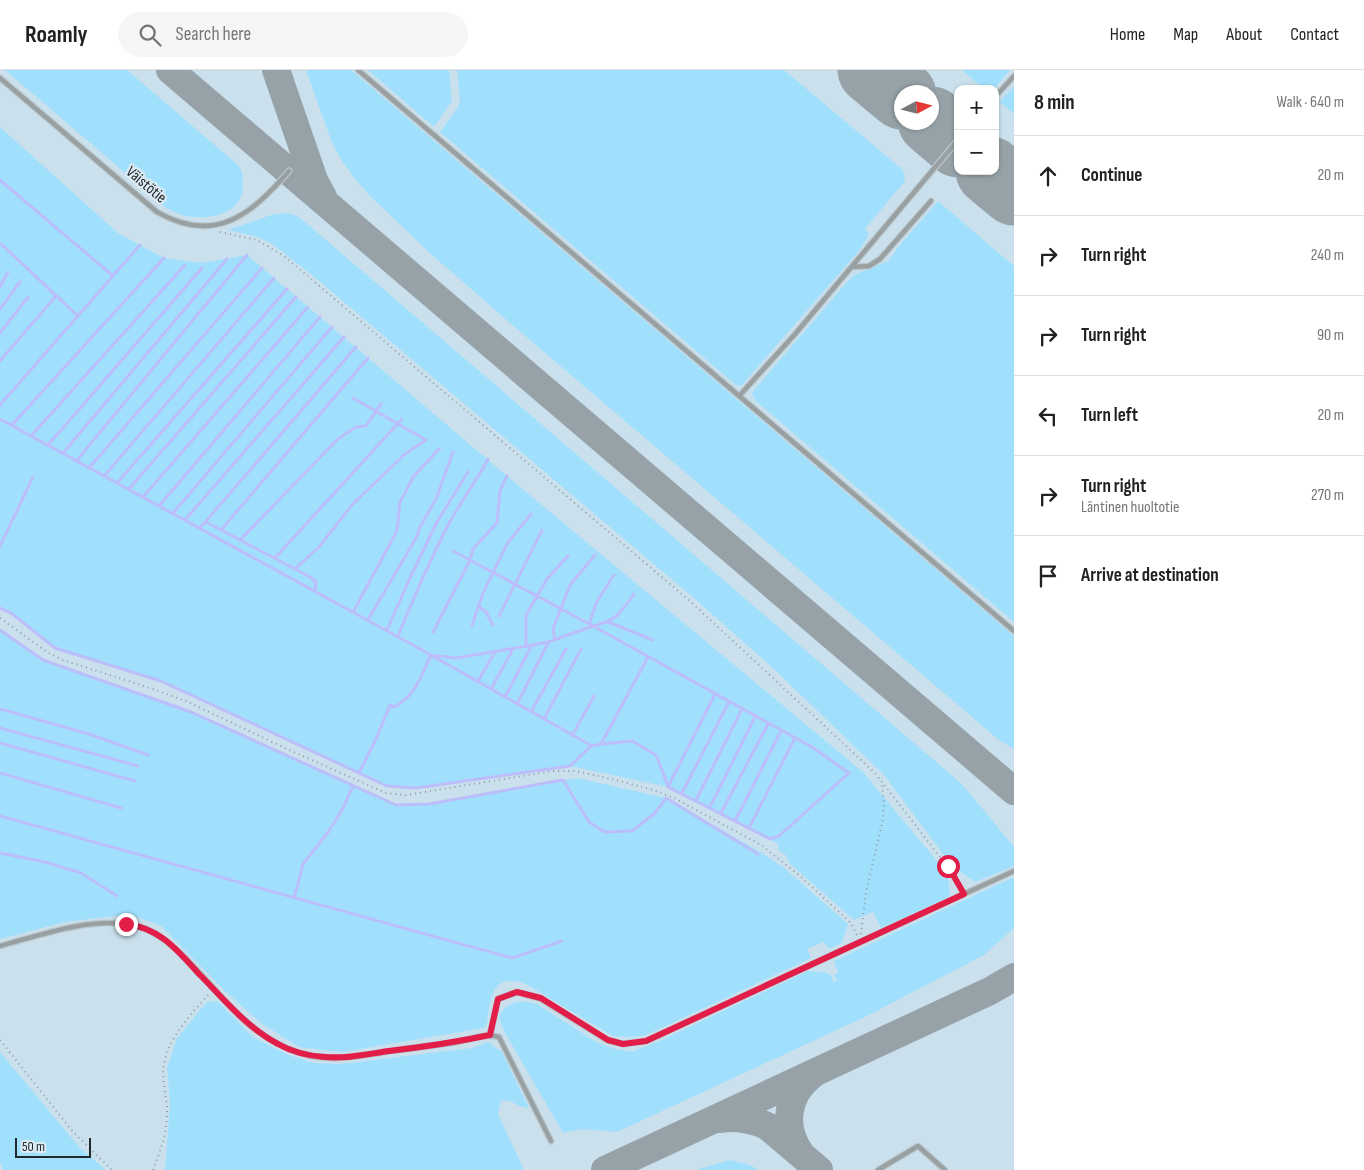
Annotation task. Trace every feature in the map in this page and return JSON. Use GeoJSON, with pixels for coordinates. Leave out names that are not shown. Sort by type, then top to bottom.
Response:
{"type":"FeatureCollection","features":[{"type":"Feature","properties":{"kind":"lane"},"geometry":{"type":"LineString","coordinates":[[358,70],[1014,631]]}},
{"type":"Feature","properties":{"kind":"lane"},"geometry":{"type":"LineString","coordinates":[[999,93],[1014,76]]}},
{"type":"Feature","properties":{"kind":"lane","name":"Väistötie"},"geometry":{"type":"LineString","coordinates":[[0,78],[157,212],[185,225],[210,226],[232,220],[252,208],[270,193],[289,171]]}},
{"type":"Feature","properties":{"kind":"lane"},"geometry":{"type":"LineString","coordinates":[[740,395],[796,333],[954,145]]}},
{"type":"Feature","properties":{"kind":"lane"},"geometry":{"type":"LineString","coordinates":[[852,267],[869,266],[880,258],[931,201]]}},
{"type":"Feature","properties":{"kind":"lane"},"geometry":{"type":"LineString","coordinates":[[490,1035],[498,999],[517,992],[541,998],[608,1040],[623,1044],[646,1041],[1014,871]]}},
{"type":"Feature","properties":{"kind":"lane"},"geometry":{"type":"LineString","coordinates":[[0,946],[74,927],[118,923],[134,925],[153,931],[169,943],[241,1018],[278,1044],[312,1056],[327,1058],[365,1055],[490,1035],[499,1037],[551,1141]]}},
{"type":"Feature","properties":{"kind":"lane"},"geometry":{"type":"LineString","coordinates":[[878,1170],[918,1146],[945,1170]]}},
{"type":"Feature","properties":{"kind":"path"},"geometry":{"type":"LineString","coordinates":[[210,226],[223,234],[257,240],[284,256],[690,601],[875,773],[948,866],[964,894]]}},
{"type":"Feature","properties":{"kind":"path"},"geometry":{"type":"LineString","coordinates":[[0,618],[47,652],[63,660],[153,688],[188,702],[386,793],[406,795],[553,771],[576,771],[653,790],[674,798],[761,845],[799,875],[851,923],[860,942]]}},
{"type":"Feature","properties":{"kind":"path"},"geometry":{"type":"LineString","coordinates":[[860,942],[866,892],[883,819],[882,782]]}},
{"type":"Feature","properties":{"kind":"path"},"geometry":{"type":"LineString","coordinates":[[153,1170],[164,1141],[167,1113],[164,1066],[168,1050],[187,1019],[214,989]]}},
{"type":"Feature","properties":{"kind":"path"},"geometry":{"type":"LineString","coordinates":[[0,1040],[74,1134],[112,1170]]}},
{"type":"Feature","properties":{"kind":"shaded area"},"geometry":{"type":"Polygon","coordinates":[[[0,70],[1014,70],[1014,1170],[0,1170],[0,70]]]}},
{"type":"Feature","properties":{"kind":"shaded area"},"geometry":{"type":"Polygon","coordinates":[[[5,70],[127,70],[238,165],[243,178],[241,197],[229,210],[221,214],[192,217],[176,213],[165,207],[5,70]]]}},
{"type":"Feature","properties":{"kind":"shaded area"},"geometry":{"type":"Polygon","coordinates":[[[306,70],[351,70],[1014,636],[1014,749],[999,740],[510,323],[432,255],[371,197],[342,161],[332,143],[306,70]]]}},
{"type":"Feature","properties":{"kind":"shaded area"},"geometry":{"type":"Polygon","coordinates":[[[368,70],[449,70],[452,101],[434,127],[368,70]]]}},
{"type":"Feature","properties":{"kind":"shaded area"},"geometry":{"type":"Polygon","coordinates":[[[457,70],[784,70],[903,170],[905,181],[865,229],[868,232],[868,237],[858,252],[741,386],[736,385],[440,132],[458,107],[460,100],[457,70]]]}},
{"type":"Feature","properties":{"kind":"shaded area"},"geometry":{"type":"Polygon","coordinates":[[[962,70],[1010,70],[997,85],[979,85],[962,70]]]}},
{"type":"Feature","properties":{"kind":"shaded area"},"geometry":{"type":"Polygon","coordinates":[[[1014,86],[1014,114],[1000,102],[1014,86]]]}},
{"type":"Feature","properties":{"kind":"shaded area"},"geometry":{"type":"Polygon","coordinates":[[[0,127],[118,233],[164,258],[201,263],[247,255],[507,476],[863,772],[947,873],[950,893],[947,898],[881,928],[873,912],[854,920],[788,862],[787,856],[778,850],[779,845],[770,839],[668,787],[570,766],[416,788],[387,786],[161,681],[55,648],[11,613],[0,608],[0,127]]]}},
{"type":"Feature","properties":{"kind":"shaded area"},"geometry":{"type":"Polygon","coordinates":[[[938,201],[1014,266],[1014,622],[756,401],[752,395],[754,390],[847,282],[856,274],[888,261],[938,201]]]}},
{"type":"Feature","properties":{"kind":"shaded area"},"geometry":{"type":"Polygon","coordinates":[[[285,213],[295,215],[305,222],[962,784],[1014,847],[1014,866],[975,882],[952,866],[884,775],[775,670],[695,599],[312,275],[272,244],[258,237],[228,230],[271,215],[285,213]]]}},
{"type":"Feature","properties":{"kind":"shaded area"},"geometry":{"type":"Polygon","coordinates":[[[0,630],[43,660],[191,712],[396,805],[429,804],[577,778],[666,798],[783,867],[848,924],[842,943],[829,949],[824,942],[807,949],[811,958],[646,1035],[632,1037],[613,1036],[526,984],[506,981],[495,989],[487,1024],[484,1028],[342,1052],[299,1047],[261,1023],[227,993],[161,926],[138,917],[113,916],[65,922],[0,939],[0,630]]]}},
{"type":"Feature","properties":{"kind":"shaded area"},"geometry":{"type":"Polygon","coordinates":[[[1014,877],[1014,928],[984,955],[867,1016],[617,1132],[582,1129],[563,1133],[504,1031],[499,1017],[506,1008],[515,1003],[537,1004],[598,1043],[632,1052],[664,1039],[808,971],[826,972],[830,974],[834,982],[837,981],[834,975],[838,973],[834,961],[1014,877]]]}},
{"type":"Feature","properties":{"kind":"shaded area"},"geometry":{"type":"Polygon","coordinates":[[[217,1001],[253,1037],[288,1055],[314,1063],[341,1064],[472,1048],[488,1042],[502,1052],[529,1108],[505,1100],[501,1101],[498,1114],[523,1168],[521,1170],[165,1170],[170,1102],[167,1068],[177,1038],[207,1002],[217,1001]]]}},
{"type":"Feature","properties":{"kind":"shaded area"},"geometry":{"type":"Polygon","coordinates":[[[0,1052],[79,1147],[106,1170],[2,1170],[0,1162],[0,1052]]]}},
{"type":"Feature","properties":{"kind":"shaded area"},"geometry":{"type":"Polygon","coordinates":[[[730,1160],[750,1165],[758,1170],[696,1170],[730,1160]]]}},
{"type":"Feature","properties":{"kind":"waterway"},"geometry":{"type":"LineString","coordinates":[[0,180],[113,276]]}},
{"type":"Feature","properties":{"kind":"waterway"},"geometry":{"type":"LineString","coordinates":[[0,243],[78,316]]}},
{"type":"Feature","properties":{"kind":"waterway"},"geometry":{"type":"LineString","coordinates":[[0,405],[140,245]]}},
{"type":"Feature","properties":{"kind":"waterway"},"geometry":{"type":"LineString","coordinates":[[77,460],[247,255]]}},
{"type":"Feature","properties":{"kind":"waterway"},"geometry":{"type":"LineString","coordinates":[[12,425],[164,258]]}},
{"type":"Feature","properties":{"kind":"waterway"},"geometry":{"type":"LineString","coordinates":[[63,453],[227,259]]}},
{"type":"Feature","properties":{"kind":"waterway"},"geometry":{"type":"LineString","coordinates":[[31,436],[185,265]]}},
{"type":"Feature","properties":{"kind":"waterway"},"geometry":{"type":"LineString","coordinates":[[48,445],[202,268]]}},
{"type":"Feature","properties":{"kind":"waterway"},"geometry":{"type":"LineString","coordinates":[[89,468],[262,268]]}},
{"type":"Feature","properties":{"kind":"waterway"},"geometry":{"type":"LineString","coordinates":[[0,287],[8,272]]}},
{"type":"Feature","properties":{"kind":"waterway"},"geometry":{"type":"LineString","coordinates":[[104,476],[274,278]]}},
{"type":"Feature","properties":{"kind":"waterway"},"geometry":{"type":"LineString","coordinates":[[0,309],[20,282]]}},
{"type":"Feature","properties":{"kind":"waterway"},"geometry":{"type":"LineString","coordinates":[[117,483],[287,289]]}},
{"type":"Feature","properties":{"kind":"waterway"},"geometry":{"type":"LineString","coordinates":[[0,361],[56,296]]}},
{"type":"Feature","properties":{"kind":"waterway"},"geometry":{"type":"LineString","coordinates":[[0,333],[28,297]]}},
{"type":"Feature","properties":{"kind":"waterway"},"geometry":{"type":"LineString","coordinates":[[129,489],[296,297]]}},
{"type":"Feature","properties":{"kind":"waterway"},"geometry":{"type":"LineString","coordinates":[[143,497],[308,307]]}},
{"type":"Feature","properties":{"kind":"waterway"},"geometry":{"type":"LineString","coordinates":[[159,506],[320,317]]}},
{"type":"Feature","properties":{"kind":"waterway"},"geometry":{"type":"LineString","coordinates":[[173,513],[332,327]]}},
{"type":"Feature","properties":{"kind":"waterway"},"geometry":{"type":"LineString","coordinates":[[185,520],[344,337]]}},
{"type":"Feature","properties":{"kind":"waterway"},"geometry":{"type":"LineString","coordinates":[[200,528],[356,347]]}},
{"type":"Feature","properties":{"kind":"waterway"},"geometry":{"type":"LineString","coordinates":[[221,530],[368,358]]}},
{"type":"Feature","properties":{"kind":"waterway"},"geometry":{"type":"LineString","coordinates":[[295,569],[319,547],[352,505],[405,454],[426,440],[353,398]]}},
{"type":"Feature","properties":{"kind":"waterway"},"geometry":{"type":"LineString","coordinates":[[240,540],[338,439],[356,427],[366,426],[381,404]]}},
{"type":"Feature","properties":{"kind":"waterway"},"geometry":{"type":"LineString","coordinates":[[0,419],[431,655],[456,658],[533,645],[548,642],[593,626],[812,747],[849,773],[779,836],[770,839],[668,787],[715,694]]}},
{"type":"Feature","properties":{"kind":"waterway"},"geometry":{"type":"LineString","coordinates":[[275,558],[402,419]]}},
{"type":"Feature","properties":{"kind":"waterway"},"geometry":{"type":"LineString","coordinates":[[353,612],[397,531],[400,502],[414,476],[440,448]]}},
{"type":"Feature","properties":{"kind":"waterway"},"geometry":{"type":"LineString","coordinates":[[368,620],[416,538],[436,499],[453,452]]}},
{"type":"Feature","properties":{"kind":"waterway"},"geometry":{"type":"LineString","coordinates":[[398,636],[448,525],[488,459]]}},
{"type":"Feature","properties":{"kind":"waterway"},"geometry":{"type":"LineString","coordinates":[[387,630],[437,522],[468,472]]}},
{"type":"Feature","properties":{"kind":"waterway"},"geometry":{"type":"LineString","coordinates":[[433,632],[470,560],[473,549],[497,523],[500,491],[507,476]]}},
{"type":"Feature","properties":{"kind":"waterway"},"geometry":{"type":"LineString","coordinates":[[0,546],[33,477]]}},
{"type":"Feature","properties":{"kind":"waterway"},"geometry":{"type":"LineString","coordinates":[[472,625],[483,593],[507,544],[531,514]]}},
{"type":"Feature","properties":{"kind":"waterway"},"geometry":{"type":"LineString","coordinates":[[206,522],[310,577],[316,582],[315,591]]}},
{"type":"Feature","properties":{"kind":"waterway"},"geometry":{"type":"LineString","coordinates":[[499,616],[542,530]]}},
{"type":"Feature","properties":{"kind":"waterway"},"geometry":{"type":"LineString","coordinates":[[453,551],[593,626],[613,619],[634,594]]}},
{"type":"Feature","properties":{"kind":"waterway"},"geometry":{"type":"LineString","coordinates":[[555,640],[553,629],[570,585],[595,555]]}},
{"type":"Feature","properties":{"kind":"waterway"},"geometry":{"type":"LineString","coordinates":[[526,646],[526,615],[547,579],[568,556]]}},
{"type":"Feature","properties":{"kind":"waterway"},"geometry":{"type":"LineString","coordinates":[[589,624],[596,603],[614,575]]}},
{"type":"Feature","properties":{"kind":"waterway"},"geometry":{"type":"LineString","coordinates":[[478,606],[486,612],[493,625]]}},
{"type":"Feature","properties":{"kind":"waterway"},"geometry":{"type":"LineString","coordinates":[[0,608],[11,613],[55,648],[161,681],[387,786],[416,788],[570,766],[591,746],[632,741],[656,755],[668,786]]}},
{"type":"Feature","properties":{"kind":"waterway"},"geometry":{"type":"LineString","coordinates":[[608,622],[653,640]]}},
{"type":"Feature","properties":{"kind":"waterway"},"geometry":{"type":"LineString","coordinates":[[0,630],[43,660],[191,712],[396,805],[429,804],[563,780],[589,822],[604,832],[632,831],[655,813],[666,798],[758,854]]}},
{"type":"Feature","properties":{"kind":"waterway"},"geometry":{"type":"LineString","coordinates":[[517,704],[548,643]]}},
{"type":"Feature","properties":{"kind":"waterway"},"geometry":{"type":"LineString","coordinates":[[505,697],[532,645]]}},
{"type":"Feature","properties":{"kind":"waterway"},"geometry":{"type":"LineString","coordinates":[[491,689],[513,649]]}},
{"type":"Feature","properties":{"kind":"waterway"},"geometry":{"type":"LineString","coordinates":[[531,712],[566,649]]}},
{"type":"Feature","properties":{"kind":"waterway"},"geometry":{"type":"LineString","coordinates":[[544,719],[581,649]]}},
{"type":"Feature","properties":{"kind":"waterway"},"geometry":{"type":"LineString","coordinates":[[478,681],[495,652]]}},
{"type":"Feature","properties":{"kind":"waterway"},"geometry":{"type":"LineString","coordinates":[[359,773],[390,705],[395,707],[413,690],[431,655],[592,746]]}},
{"type":"Feature","properties":{"kind":"waterway"},"geometry":{"type":"LineString","coordinates":[[601,744],[648,657]]}},
{"type":"Feature","properties":{"kind":"waterway"},"geometry":{"type":"LineString","coordinates":[[572,736],[594,696]]}},
{"type":"Feature","properties":{"kind":"waterway"},"geometry":{"type":"LineString","coordinates":[[682,793],[729,702]]}},
{"type":"Feature","properties":{"kind":"waterway"},"geometry":{"type":"LineString","coordinates":[[0,709],[89,734],[148,755]]}},
{"type":"Feature","properties":{"kind":"waterway"},"geometry":{"type":"LineString","coordinates":[[696,800],[742,709]]}},
{"type":"Feature","properties":{"kind":"waterway"},"geometry":{"type":"LineString","coordinates":[[710,807],[755,717]]}},
{"type":"Feature","properties":{"kind":"waterway"},"geometry":{"type":"LineString","coordinates":[[721,813],[768,724]]}},
{"type":"Feature","properties":{"kind":"waterway"},"geometry":{"type":"LineString","coordinates":[[0,728],[138,766]]}},
{"type":"Feature","properties":{"kind":"waterway"},"geometry":{"type":"LineString","coordinates":[[735,821],[781,731]]}},
{"type":"Feature","properties":{"kind":"waterway"},"geometry":{"type":"LineString","coordinates":[[749,828],[795,738]]}},
{"type":"Feature","properties":{"kind":"waterway"},"geometry":{"type":"LineString","coordinates":[[0,743],[135,781]]}},
{"type":"Feature","properties":{"kind":"waterway"},"geometry":{"type":"LineString","coordinates":[[0,773],[121,808]]}},
{"type":"Feature","properties":{"kind":"waterway"},"geometry":{"type":"LineString","coordinates":[[294,898],[303,864],[329,831],[342,810],[353,786]]}},
{"type":"Feature","properties":{"kind":"waterway"},"geometry":{"type":"LineString","coordinates":[[0,816],[512,958],[562,941]]}},
{"type":"Feature","properties":{"kind":"waterway"},"geometry":{"type":"LineString","coordinates":[[0,853],[45,862],[81,873],[117,896]]}},
{"type":"Feature","properties":{"kind":"taxiway"},"geometry":{"type":"LineString","coordinates":[[170,70],[1014,791]]}},
{"type":"Feature","properties":{"kind":"taxiway"},"geometry":{"type":"LineString","coordinates":[[276,70],[314,180],[323,197]]}},
{"type":"Feature","properties":{"kind":"taxiway"},"geometry":{"type":"LineString","coordinates":[[605,1170],[990,991],[1014,977]]}},
{"type":"Feature","properties":{"kind":"taxiway"},"geometry":{"type":"LineString","coordinates":[[801,1154],[791,1134],[790,1112],[797,1092],[812,1075]]}},
{"type":"Feature","properties":{"kind":"taxiway"},"geometry":{"type":"LineString","coordinates":[[720,1119],[744,1119],[767,1126],[819,1170]]}},
{"type":"Feature","properties":{"kind":"runway"},"geometry":{"type":"LineString","coordinates":[[872,70],[894,88]]}},
{"type":"Feature","properties":{"kind":"runway"},"geometry":{"type":"LineString","coordinates":[[939,127],[954,140]]}},
{"type":"Feature","properties":{"kind":"runway"},"geometry":{"type":"LineString","coordinates":[[995,175],[1014,191]]}},
{"type":"Feature","properties":{"kind":"route"},"geometry":{"type":"LineString","coordinates":[[126,924],[144,927],[169,943],[241,1018],[259,1032],[278,1044],[312,1056],[327,1058],[365,1055],[490,1035],[498,999],[517,992],[541,998],[608,1040],[623,1044],[646,1041],[964,894],[948,866]]}}]}
